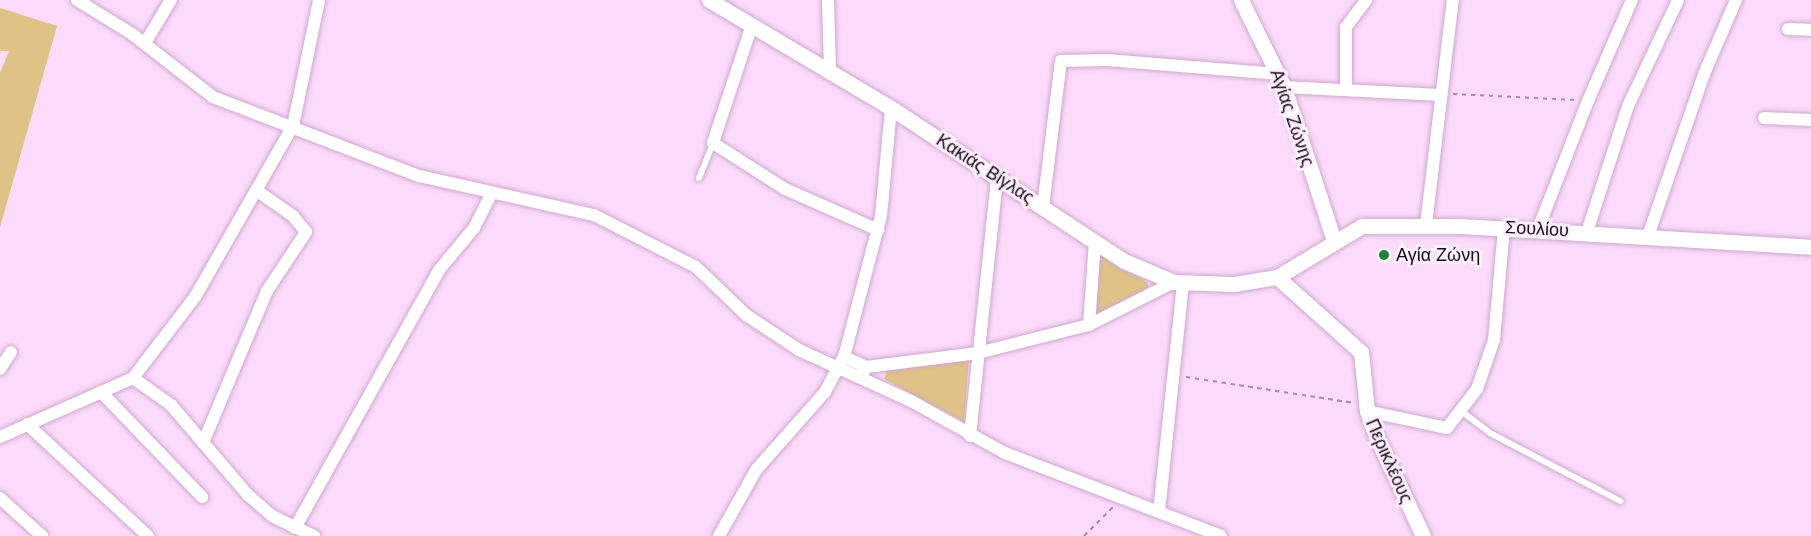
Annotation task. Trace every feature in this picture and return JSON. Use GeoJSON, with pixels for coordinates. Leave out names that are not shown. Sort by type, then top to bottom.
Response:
{"type":"FeatureCollection","features":[{"type":"Feature","properties":{"kind":"street"},"geometry":{"type":"LineString","coordinates":[[76,0],[145,44],[213,97],[419,176],[491,194],[574,208],[623,228],[696,267],[746,315],[781,340],[864,373],[970,435],[1221,536]]}},
{"type":"Feature","properties":{"kind":"street"},"geometry":{"type":"LineString","coordinates":[[145,44],[171,0]]}},
{"type":"Feature","properties":{"kind":"street"},"geometry":{"type":"LineString","coordinates":[[0,437],[133,378],[195,297],[293,126],[320,0]]}},
{"type":"Feature","properties":{"kind":"street","name":"Κακιάς Βίγλας"},"geometry":{"type":"LineString","coordinates":[[709,0],[891,108],[1139,269],[1179,283],[1234,284],[1277,277]]}},
{"type":"Feature","properties":{"kind":"street"},"geometry":{"type":"LineString","coordinates":[[828,0],[830,72]]}},
{"type":"Feature","properties":{"kind":"street","name":"Αγίας Ζώνης"},"geometry":{"type":"LineString","coordinates":[[1241,0],[1281,80],[1334,241]]}},
{"type":"Feature","properties":{"kind":"street"},"geometry":{"type":"LineString","coordinates":[[1346,90],[1346,27],[1366,0]]}},
{"type":"Feature","properties":{"kind":"street"},"geometry":{"type":"LineString","coordinates":[[1426,225],[1453,0]]}},
{"type":"Feature","properties":{"kind":"street"},"geometry":{"type":"LineString","coordinates":[[1538,229],[1588,100],[1632,0]]}},
{"type":"Feature","properties":{"kind":"street"},"geometry":{"type":"LineString","coordinates":[[1587,232],[1628,106],[1678,0]]}},
{"type":"Feature","properties":{"kind":"street"},"geometry":{"type":"LineString","coordinates":[[1648,236],[1704,74],[1736,0]]}},
{"type":"Feature","properties":{"kind":"street"},"geometry":{"type":"LineString","coordinates":[[752,26],[713,143],[785,189],[878,230]]}},
{"type":"Feature","properties":{"kind":"street"},"geometry":{"type":"LineString","coordinates":[[1788,29],[1811,30]]}},
{"type":"Feature","properties":{"kind":"street"},"geometry":{"type":"LineString","coordinates":[[1043,207],[1061,61],[1107,60],[1281,80],[1346,90],[1440,95]]}},
{"type":"Feature","properties":{"kind":"street"},"geometry":{"type":"LineString","coordinates":[[719,536],[761,463],[825,392],[842,363],[878,230],[891,108]]}},
{"type":"Feature","properties":{"kind":"street"},"geometry":{"type":"LineString","coordinates":[[1764,118],[1811,120]]}},
{"type":"Feature","properties":{"kind":"street"},"geometry":{"type":"LineString","coordinates":[[970,435],[997,178]]}},
{"type":"Feature","properties":{"kind":"street"},"geometry":{"type":"LineString","coordinates":[[203,443],[267,291],[306,232],[294,216],[256,190]]}},
{"type":"Feature","properties":{"kind":"street"},"geometry":{"type":"LineString","coordinates":[[295,528],[439,270],[474,228],[491,194]]}},
{"type":"Feature","properties":{"kind":"street","name":"Σουλίου"},"geometry":{"type":"LineString","coordinates":[[1277,277],[1362,226],[1426,225],[1538,229],[1811,247]]}},
{"type":"Feature","properties":{"kind":"street"},"geometry":{"type":"LineString","coordinates":[[1367,408],[1447,428],[1477,389],[1494,340],[1504,228]]}},
{"type":"Feature","properties":{"kind":"street"},"geometry":{"type":"LineString","coordinates":[[1089,325],[1095,242]]}},
{"type":"Feature","properties":{"kind":"street","name":"Περικλέους"},"geometry":{"type":"LineString","coordinates":[[1277,277],[1361,352],[1367,408],[1423,536]]}},
{"type":"Feature","properties":{"kind":"street"},"geometry":{"type":"LineString","coordinates":[[864,373],[978,352],[1089,325],[1179,283],[1175,375],[1160,512]]}},
{"type":"Feature","properties":{"kind":"street"},"geometry":{"type":"LineString","coordinates":[[0,369],[11,352]]}},
{"type":"Feature","properties":{"kind":"street"},"geometry":{"type":"LineString","coordinates":[[133,378],[171,405],[248,495],[272,516],[314,536]]}},
{"type":"Feature","properties":{"kind":"street"},"geometry":{"type":"LineString","coordinates":[[101,392],[202,497]]}},
{"type":"Feature","properties":{"kind":"street"},"geometry":{"type":"LineString","coordinates":[[27,424],[148,536]]}},
{"type":"Feature","properties":{"kind":"street"},"geometry":{"type":"LineString","coordinates":[[0,498],[42,536]]}},
{"type":"Feature","properties":{"kind":"lane"},"geometry":{"type":"LineString","coordinates":[[699,178],[713,143]]}},
{"type":"Feature","properties":{"kind":"lane"},"geometry":{"type":"LineString","coordinates":[[1461,410],[1490,433],[1620,501]]}},
{"type":"Feature","properties":{"kind":"path"},"geometry":{"type":"LineString","coordinates":[[1440,95],[1498,94],[1588,100]]}},
{"type":"Feature","properties":{"kind":"path"},"geometry":{"type":"LineString","coordinates":[[1175,375],[1367,408]]}},
{"type":"Feature","properties":{"kind":"path"},"geometry":{"type":"LineString","coordinates":[[1084,536],[1119,496]]}},
{"type":"Feature","properties":{"kind":"shaded area"},"geometry":{"type":"Polygon","coordinates":[[[0,8],[57,26],[0,227],[0,73],[9,51],[0,51],[0,8]]]}},
{"type":"Feature","properties":{"kind":"shaded area"},"geometry":{"type":"Polygon","coordinates":[[[1098,253],[1148,283],[1148,290],[1094,315],[1098,253]]]}},
{"type":"Feature","properties":{"kind":"shaded area"},"geometry":{"type":"Polygon","coordinates":[[[969,359],[964,422],[884,379],[888,369],[969,359]]]}},
{"type":"Feature","properties":{"kind":"place","name":"Αγία Ζώνη"},"geometry":{"type":"Point","coordinates":[1384,255]}}]}
